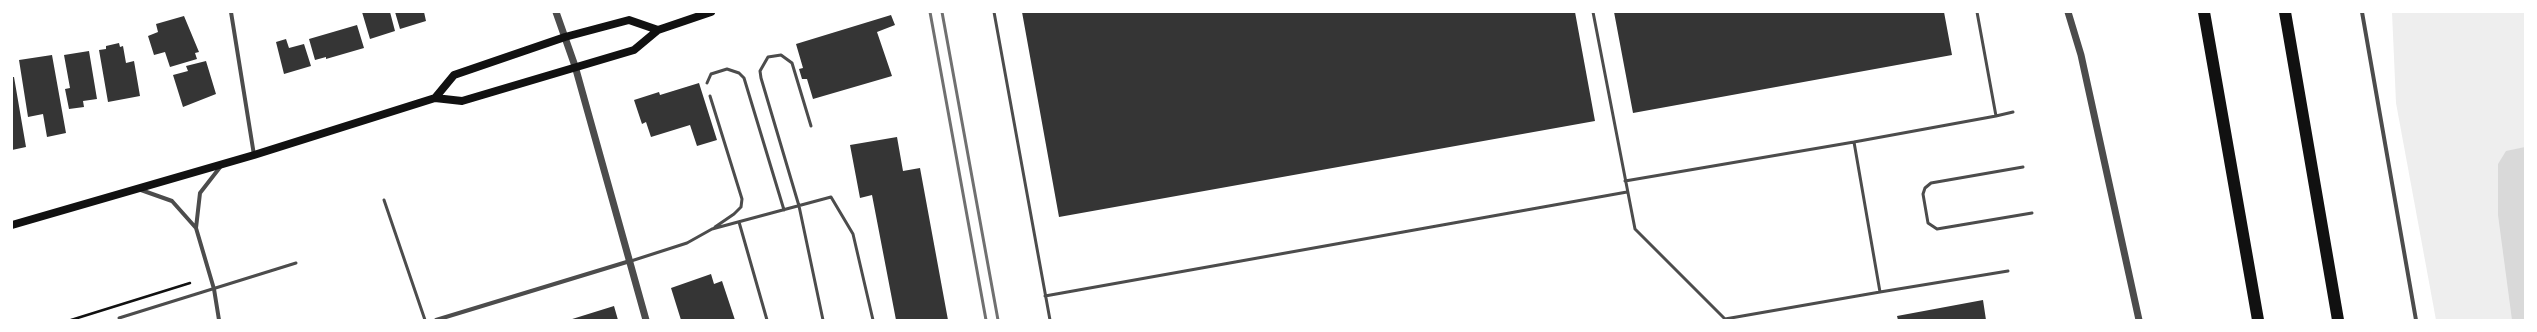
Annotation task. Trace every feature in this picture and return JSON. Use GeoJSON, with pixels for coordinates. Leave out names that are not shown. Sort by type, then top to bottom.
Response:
{"type":"FeatureCollection","features":[{"type":"Feature","properties":{"kind":"highway"},"geometry":{"type":"LineString","coordinates":[[2204,12],[2258,320]]}},
{"type":"Feature","properties":{"kind":"highway"},"geometry":{"type":"LineString","coordinates":[[2285,12],[2338,320]]}},
{"type":"Feature","properties":{"kind":"main road"},"geometry":{"type":"LineString","coordinates":[[12,224],[254,155],[436,98],[462,101],[575,66],[634,50],[658,30],[711,12]]}},
{"type":"Feature","properties":{"kind":"main road"},"geometry":{"type":"LineString","coordinates":[[436,98],[454,75],[565,37],[629,20],[658,30]]}},
{"type":"Feature","properties":{"kind":"street"},"geometry":{"type":"LineString","coordinates":[[231,12],[254,155]]}},
{"type":"Feature","properties":{"kind":"street"},"geometry":{"type":"LineString","coordinates":[[556,12],[575,66],[631,261],[646,320]]}},
{"type":"Feature","properties":{"kind":"street"},"geometry":{"type":"LineString","coordinates":[[2068,12],[2081,55],[2139,320]]}},
{"type":"Feature","properties":{"kind":"street"},"geometry":{"type":"LineString","coordinates":[[2362,12],[2416,320]]}},
{"type":"Feature","properties":{"kind":"street"},"geometry":{"type":"LineString","coordinates":[[219,320],[214,289],[196,228],[200,193],[222,164]]}},
{"type":"Feature","properties":{"kind":"street"},"geometry":{"type":"LineString","coordinates":[[138,188],[172,201],[196,228]]}},
{"type":"Feature","properties":{"kind":"street"},"geometry":{"type":"LineString","coordinates":[[436,320],[631,261]]}},
{"type":"Feature","properties":{"kind":"lane"},"geometry":{"type":"LineString","coordinates":[[994,12],[1050,320]]}},
{"type":"Feature","properties":{"kind":"lane"},"geometry":{"type":"LineString","coordinates":[[1592,12],[1635,229],[1725,319],[2008,271]]}},
{"type":"Feature","properties":{"kind":"lane"},"geometry":{"type":"LineString","coordinates":[[1977,12],[1996,116]]}},
{"type":"Feature","properties":{"kind":"lane"},"geometry":{"type":"LineString","coordinates":[[811,126],[792,63],[781,55],[768,57],[760,71],[761,78],[799,206],[823,320]]}},
{"type":"Feature","properties":{"kind":"lane"},"geometry":{"type":"LineString","coordinates":[[707,83],[711,74],[727,69],[739,73],[744,78],[784,210]]}},
{"type":"Feature","properties":{"kind":"lane"},"geometry":{"type":"LineString","coordinates":[[631,261],[686,243],[712,229],[734,214],[740,207],[742,199],[710,96]]}},
{"type":"Feature","properties":{"kind":"lane"},"geometry":{"type":"LineString","coordinates":[[1625,180],[1854,142],[2013,112]]}},
{"type":"Feature","properties":{"kind":"lane"},"geometry":{"type":"LineString","coordinates":[[1854,142],[1880,292]]}},
{"type":"Feature","properties":{"kind":"lane"},"geometry":{"type":"LineString","coordinates":[[2024,167],[1932,183],[1925,188],[1923,194],[1928,223],[1936,229],[2032,213]]}},
{"type":"Feature","properties":{"kind":"lane"},"geometry":{"type":"LineString","coordinates":[[1045,296],[1628,192]]}},
{"type":"Feature","properties":{"kind":"lane"},"geometry":{"type":"LineString","coordinates":[[712,229],[831,197],[846,219],[853,234],[873,320]]}},
{"type":"Feature","properties":{"kind":"lane"},"geometry":{"type":"LineString","coordinates":[[384,200],[425,320]]}},
{"type":"Feature","properties":{"kind":"lane"},"geometry":{"type":"LineString","coordinates":[[739,222],[767,320]]}},
{"type":"Feature","properties":{"kind":"lane"},"geometry":{"type":"LineString","coordinates":[[119,318],[296,264]]}},
{"type":"Feature","properties":{"kind":"path"},"geometry":{"type":"LineString","coordinates":[[71,320],[190,283]]}},
{"type":"Feature","properties":{"kind":"shaded area"},"geometry":{"type":"Polygon","coordinates":[[[2392,12],[2525,12],[2525,320],[2436,320],[2396,103],[2392,12]]]}},
{"type":"Feature","properties":{"kind":"shaded area"},"geometry":{"type":"Polygon","coordinates":[[[2525,147],[2525,320],[2512,320],[2498,215],[2498,164],[2506,151],[2525,147]]]}},
{"type":"Feature","properties":{"kind":"building"},"geometry":{"type":"Polygon","coordinates":[[[362,12],[390,12],[395,31],[370,39],[362,12]]]}},
{"type":"Feature","properties":{"kind":"building"},"geometry":{"type":"Polygon","coordinates":[[[395,12],[424,12],[426,21],[400,29],[395,12]]]}},
{"type":"Feature","properties":{"kind":"building"},"geometry":{"type":"Polygon","coordinates":[[[1022,12],[1575,12],[1595,121],[1059,217],[1022,12]]]}},
{"type":"Feature","properties":{"kind":"building"},"geometry":{"type":"Polygon","coordinates":[[[1614,12],[1944,12],[1952,55],[1633,113],[1614,12]]]}},
{"type":"Feature","properties":{"kind":"building"},"geometry":{"type":"Polygon","coordinates":[[[891,15],[895,25],[877,32],[892,76],[813,99],[807,79],[802,79],[799,69],[803,68],[796,44],[891,15]]]}},
{"type":"Feature","properties":{"kind":"building"},"geometry":{"type":"Polygon","coordinates":[[[184,16],[199,52],[195,53],[197,59],[170,67],[165,52],[154,55],[148,36],[158,32],[156,24],[184,16]]]}},
{"type":"Feature","properties":{"kind":"building"},"geometry":{"type":"Polygon","coordinates":[[[357,25],[364,48],[326,59],[326,57],[315,60],[309,39],[357,25]]]}},
{"type":"Feature","properties":{"kind":"building"},"geometry":{"type":"Polygon","coordinates":[[[286,39],[289,48],[304,44],[311,66],[284,74],[276,42],[286,39]]]}},
{"type":"Feature","properties":{"kind":"building"},"geometry":{"type":"Polygon","coordinates":[[[119,43],[120,47],[123,46],[126,63],[134,61],[140,96],[108,102],[99,50],[106,49],[106,46],[119,43]]]}},
{"type":"Feature","properties":{"kind":"building"},"geometry":{"type":"Polygon","coordinates":[[[89,51],[97,99],[83,101],[84,107],[69,109],[65,89],[70,88],[64,55],[89,51]]]}},
{"type":"Feature","properties":{"kind":"building"},"geometry":{"type":"Polygon","coordinates":[[[52,55],[66,133],[47,137],[43,114],[28,117],[19,60],[52,55]]]}},
{"type":"Feature","properties":{"kind":"building"},"geometry":{"type":"Polygon","coordinates":[[[206,61],[216,94],[183,107],[173,75],[188,71],[186,66],[206,61]]]}},
{"type":"Feature","properties":{"kind":"building"},"geometry":{"type":"Polygon","coordinates":[[[12,77],[14,77],[26,147],[12,150],[12,77]]]}},
{"type":"Feature","properties":{"kind":"building"},"geometry":{"type":"Polygon","coordinates":[[[699,83],[717,140],[697,146],[690,125],[651,137],[646,122],[642,124],[634,100],[659,92],[660,95],[699,83]]]}},
{"type":"Feature","properties":{"kind":"building"},"geometry":{"type":"Polygon","coordinates":[[[897,137],[903,171],[920,168],[948,320],[896,320],[872,195],[860,198],[850,145],[897,137]]]}},
{"type":"Feature","properties":{"kind":"building"},"geometry":{"type":"Polygon","coordinates":[[[711,274],[714,284],[722,281],[735,320],[681,320],[671,288],[711,274]]]}},
{"type":"Feature","properties":{"kind":"building"},"geometry":{"type":"Polygon","coordinates":[[[1983,300],[1986,320],[1898,320],[1897,316],[1983,300]]]}},
{"type":"Feature","properties":{"kind":"building"},"geometry":{"type":"Polygon","coordinates":[[[614,306],[618,320],[569,320],[614,306]]]}},
{"type":"Feature","properties":{"kind":"railway"},"geometry":{"type":"LineString","coordinates":[[930,12],[986,320]]}},
{"type":"Feature","properties":{"kind":"railway"},"geometry":{"type":"LineString","coordinates":[[942,12],[998,320]]}}]}
